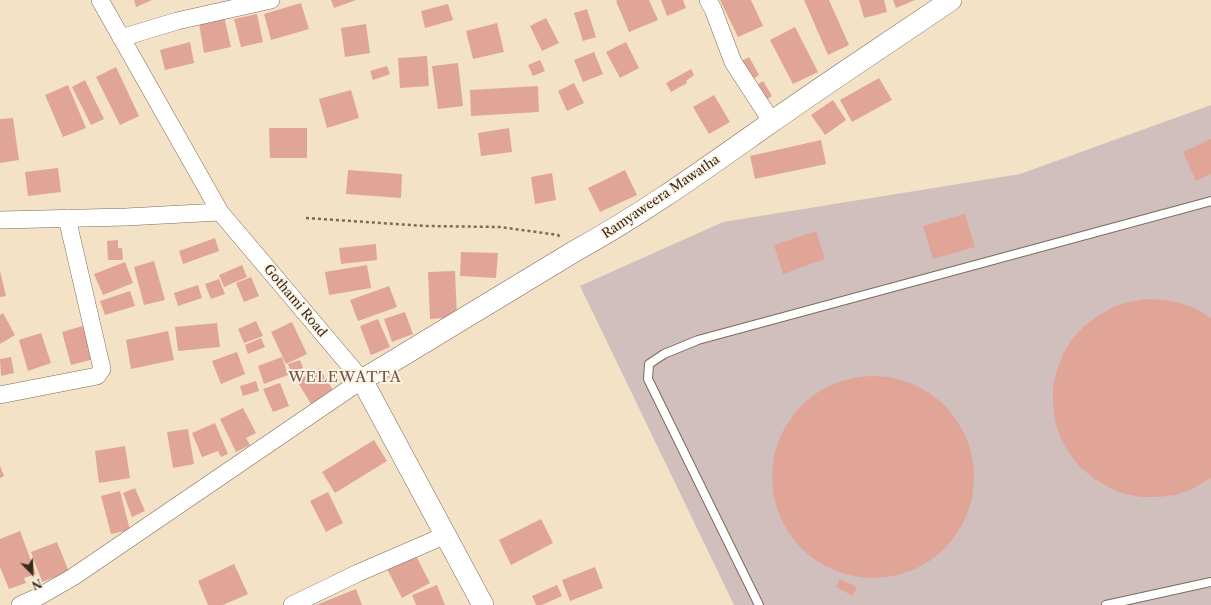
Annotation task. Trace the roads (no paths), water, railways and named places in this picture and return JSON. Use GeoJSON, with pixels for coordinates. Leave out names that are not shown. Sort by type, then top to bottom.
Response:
{"type":"FeatureCollection","features":[{"type":"Feature","properties":{"kind":"street","name":"Gothami Road"},"geometry":{"type":"LineString","coordinates":[[100,0],[220,212],[362,380],[483,605]]}},
{"type":"Feature","properties":{"kind":"street"},"geometry":{"type":"LineString","coordinates":[[121,38],[177,21],[272,0]]}},
{"type":"Feature","properties":{"kind":"street"},"geometry":{"type":"LineString","coordinates":[[708,0],[713,9],[733,62],[772,122]]}},
{"type":"Feature","properties":{"kind":"street","name":"Ramyaweera Mawatha"},"geometry":{"type":"LineString","coordinates":[[362,380],[576,251],[602,237],[674,190],[951,0]]}},
{"type":"Feature","properties":{"kind":"street"},"geometry":{"type":"LineString","coordinates":[[0,220],[126,217],[220,212]]}},
{"type":"Feature","properties":{"kind":"street"},"geometry":{"type":"LineString","coordinates":[[0,395],[97,376],[102,369],[67,218]]}},
{"type":"Feature","properties":{"kind":"street"},"geometry":{"type":"LineString","coordinates":[[20,605],[40,596],[73,577],[362,380]]}},
{"type":"Feature","properties":{"kind":"street"},"geometry":{"type":"LineString","coordinates":[[292,605],[358,573],[446,535]]}},
{"type":"Feature","properties":{"kind":"lane"},"geometry":{"type":"LineString","coordinates":[[758,605],[648,379],[649,364],[664,354],[698,340],[1211,201]]}},
{"type":"Feature","properties":{"kind":"lane"},"geometry":{"type":"LineString","coordinates":[[1106,605],[1211,582]]}},
{"type":"Feature","properties":{"kind":"district","name":"WELEWATTA"},"geometry":{"type":"Point","coordinates":[345,378]}}]}
